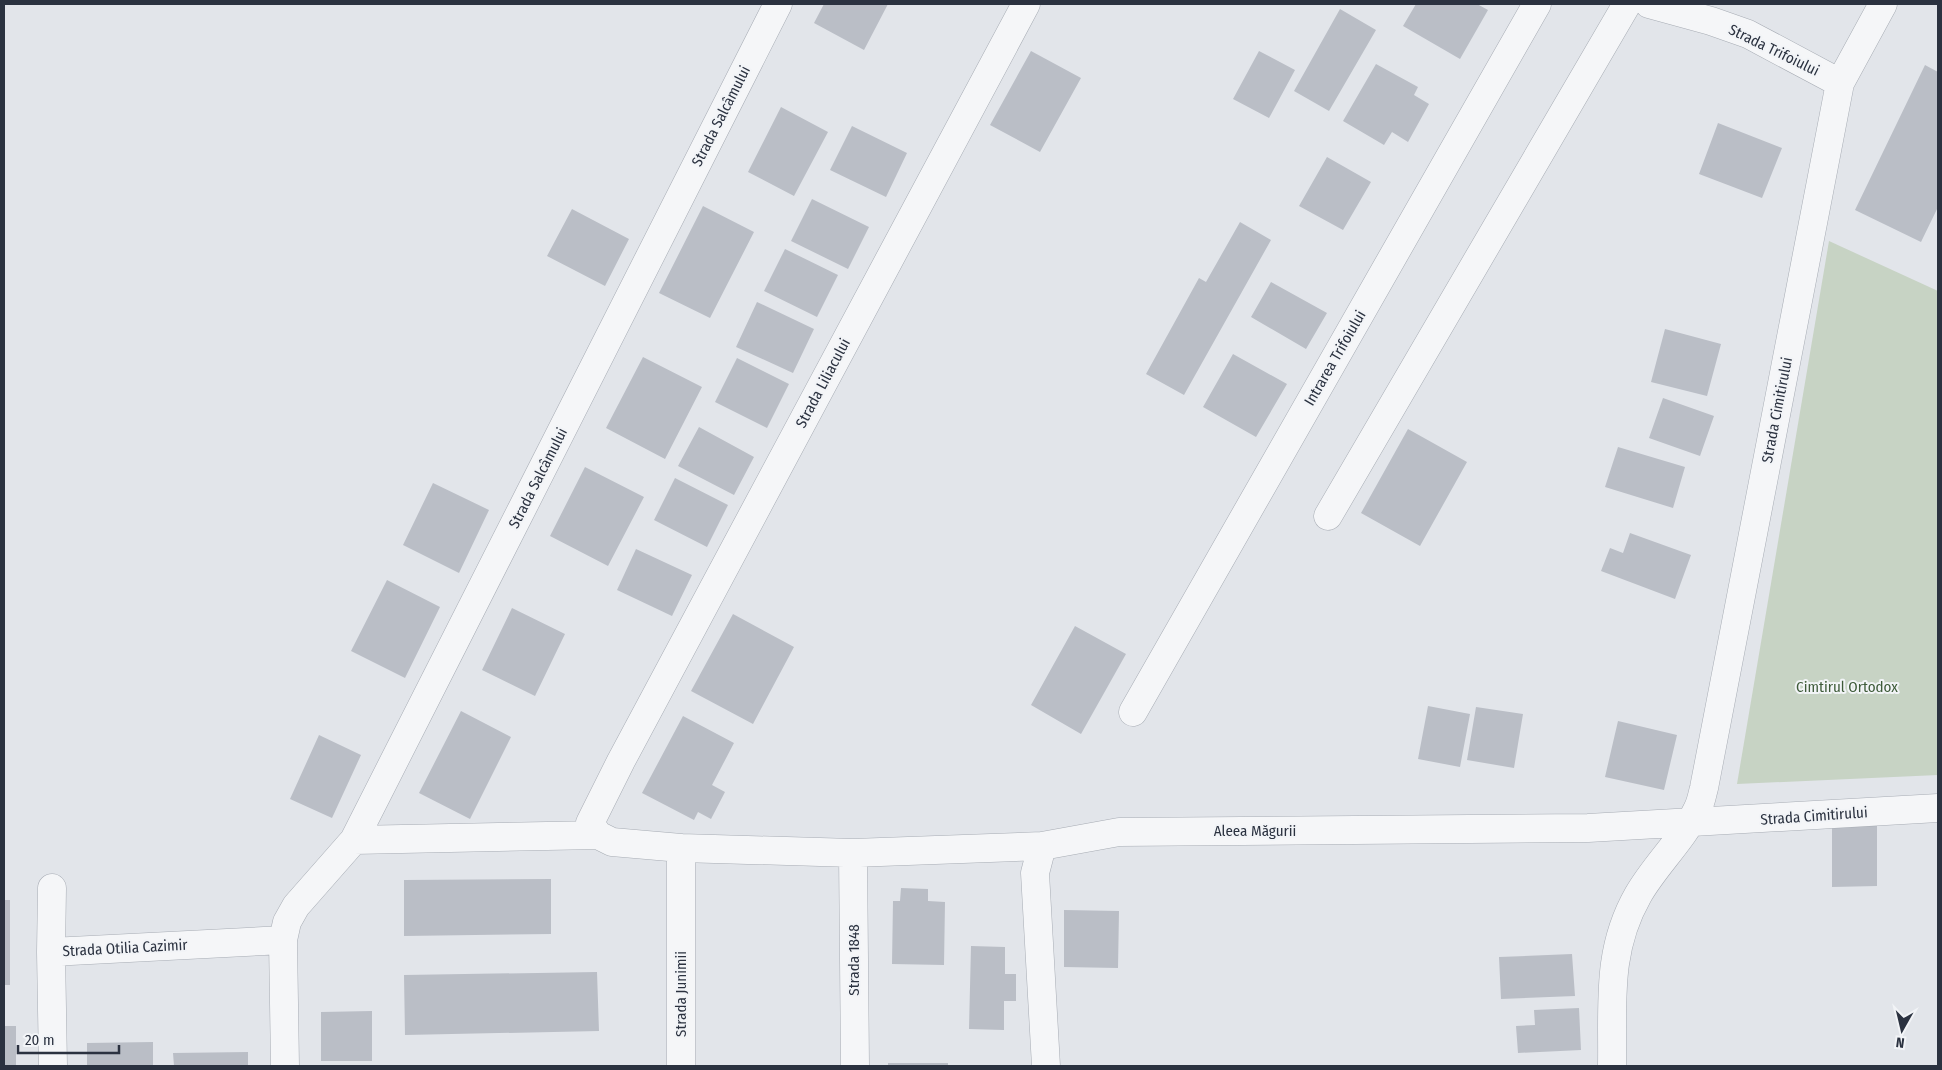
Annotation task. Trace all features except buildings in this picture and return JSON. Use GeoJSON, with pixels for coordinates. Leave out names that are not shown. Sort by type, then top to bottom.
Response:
{"type":"FeatureCollection","features":[{"type":"Feature","properties":{"kind":"street","name":"Strada Salcâmului"},"geometry":{"type":"LineString","coordinates":[[285,1066],[283,940],[287,922],[296,906],[354,840],[778,4]]}},
{"type":"Feature","properties":{"kind":"street","name":"Strada Liliacului"},"geometry":{"type":"LineString","coordinates":[[598,835],[590,823],[621,761],[1026,4]]}},
{"type":"Feature","properties":{"kind":"street","name":"Intrarea Trifoiului"},"geometry":{"type":"LineString","coordinates":[[1133,712],[1537,4]]}},
{"type":"Feature","properties":{"kind":"street"},"geometry":{"type":"LineString","coordinates":[[1328,516],[1627,4]]}},
{"type":"Feature","properties":{"kind":"street","name":"Strada Trifoiului"},"geometry":{"type":"LineString","coordinates":[[1649,4],[1712,21],[1748,34],[1840,83]]}},
{"type":"Feature","properties":{"kind":"street","name":"Strada Cimitirului"},"geometry":{"type":"LineString","coordinates":[[1612,1066],[1614,965],[1621,931],[1639,894],[1690,823],[1698,808],[1704,788],[1840,83],[1883,4]]}},
{"type":"Feature","properties":{"kind":"street","name":"Strada Cimitirului"},"geometry":{"type":"LineString","coordinates":[[1690,823],[1938,808]]}},
{"type":"Feature","properties":{"kind":"street","name":"Aleea Măgurii"},"geometry":{"type":"LineString","coordinates":[[354,840],[598,835],[612,842],[681,848],[853,853],[1042,846],[1119,832],[1588,828],[1690,823]]}},
{"type":"Feature","properties":{"kind":"street"},"geometry":{"type":"LineString","coordinates":[[1042,846],[1035,873],[1046,1066]]}},
{"type":"Feature","properties":{"kind":"street","name":"Strada Junimii"},"geometry":{"type":"LineString","coordinates":[[681,848],[681,1066]]}},
{"type":"Feature","properties":{"kind":"street","name":"Strada 1848"},"geometry":{"type":"LineString","coordinates":[[853,853],[854,1066]]}},
{"type":"Feature","properties":{"kind":"street"},"geometry":{"type":"LineString","coordinates":[[51,952],[52,888]]}},
{"type":"Feature","properties":{"kind":"street","name":"Strada Otilia Cazimir"},"geometry":{"type":"LineString","coordinates":[[53,1066],[51,952],[283,940]]}},
{"type":"Feature","properties":{"kind":"green space","name":"Cimtirul Ortodox"},"geometry":{"type":"Polygon","coordinates":[[[1829,241],[1938,291],[1938,775],[1737,784],[1829,241]]]}}]}
